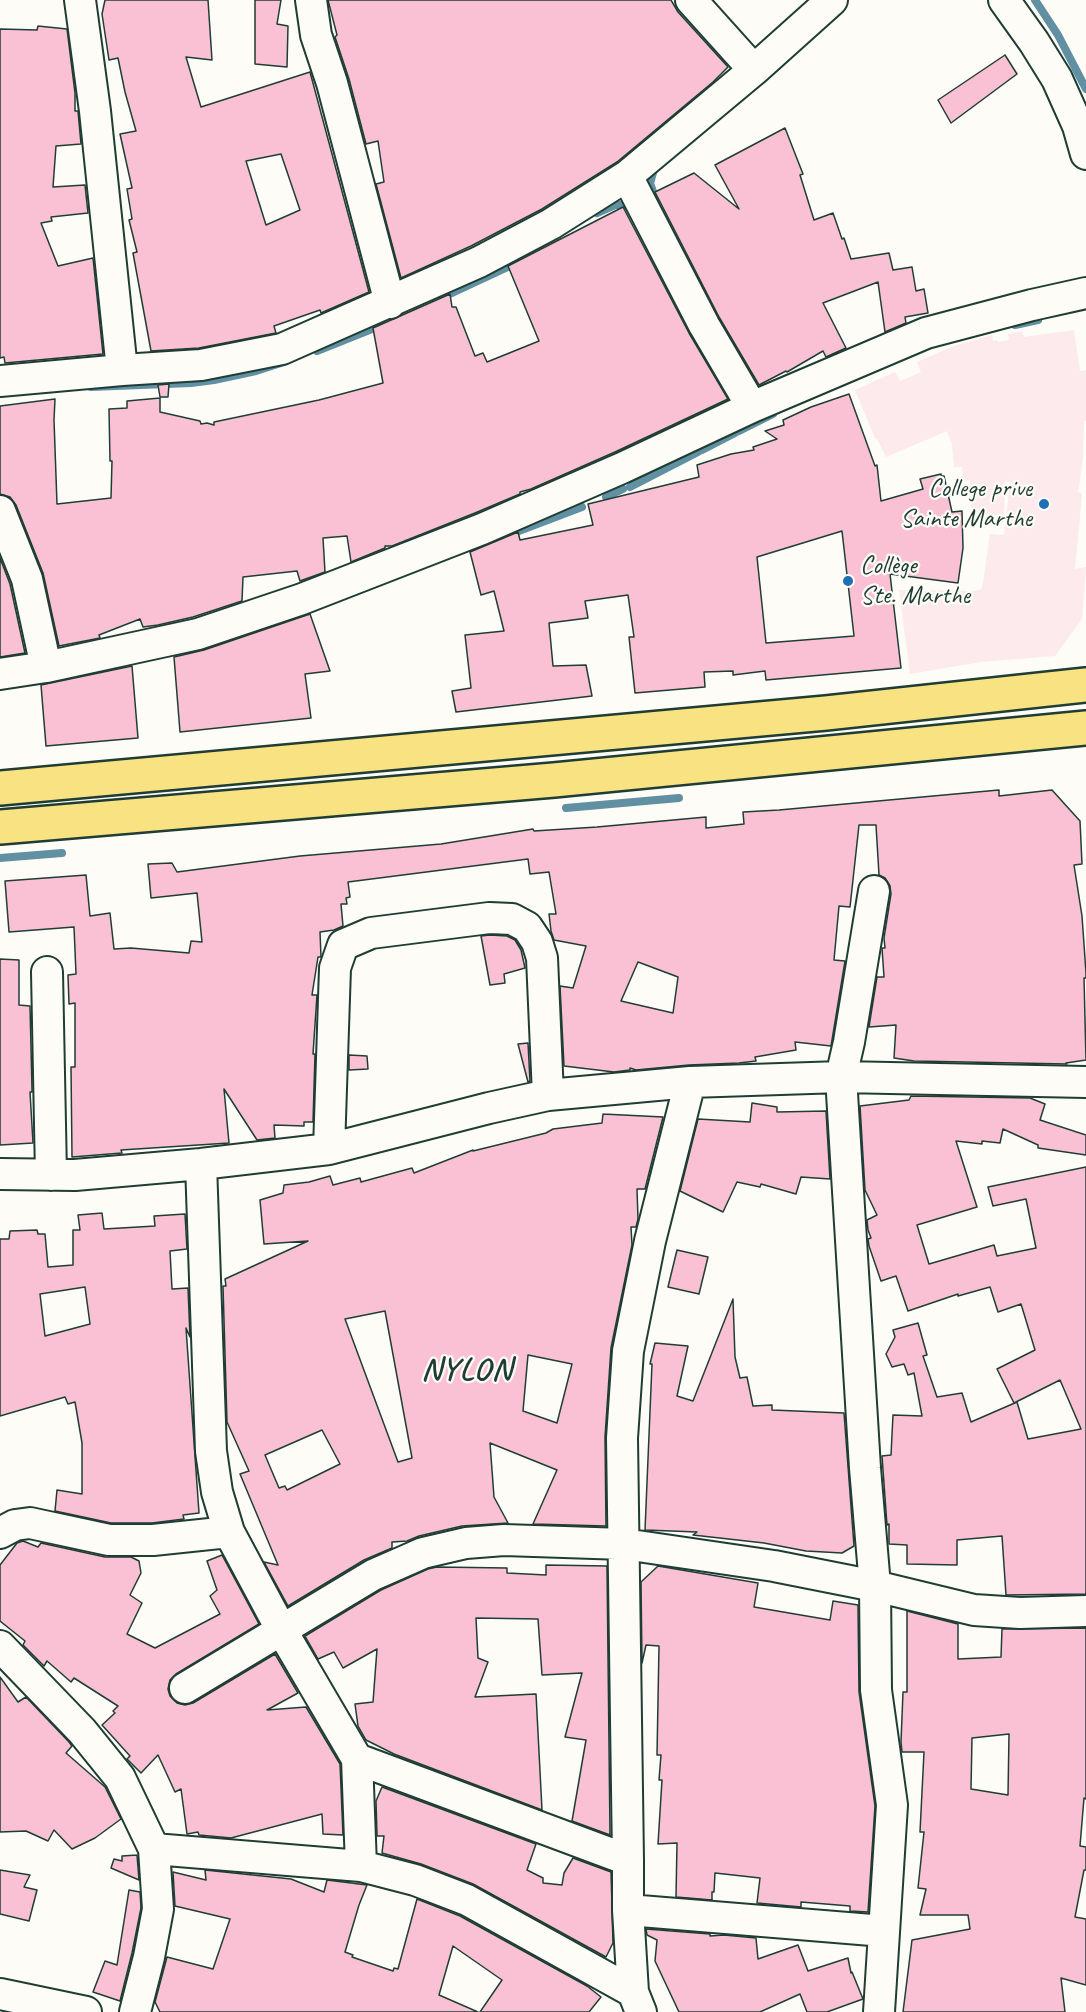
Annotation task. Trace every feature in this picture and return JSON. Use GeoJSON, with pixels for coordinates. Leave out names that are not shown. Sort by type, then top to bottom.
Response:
{"type":"FeatureCollection","features":[{"type":"Feature","properties":{"kind":"main road"},"geometry":{"type":"LineString","coordinates":[[0,788],[826,713],[1086,685]]}},
{"type":"Feature","properties":{"kind":"main road"},"geometry":{"type":"LineString","coordinates":[[0,826],[543,781],[1086,728]]}},
{"type":"Feature","properties":{"kind":"street"},"geometry":{"type":"LineString","coordinates":[[80,0],[95,111],[122,370]]}},
{"type":"Feature","properties":{"kind":"street"},"geometry":{"type":"LineString","coordinates":[[311,0],[315,35],[332,83],[390,303]]}},
{"type":"Feature","properties":{"kind":"street"},"geometry":{"type":"LineString","coordinates":[[691,0],[754,70]]}},
{"type":"Feature","properties":{"kind":"street"},"geometry":{"type":"LineString","coordinates":[[0,381],[201,365],[282,349],[390,303],[479,262],[551,224],[627,176],[754,70],[832,0]]}},
{"type":"Feature","properties":{"kind":"street"},"geometry":{"type":"LineString","coordinates":[[1004,0],[1058,79],[1078,126],[1086,154]]}},
{"type":"Feature","properties":{"kind":"street"},"geometry":{"type":"LineString","coordinates":[[627,176],[704,325],[752,407]]}},
{"type":"Feature","properties":{"kind":"street"},"geometry":{"type":"LineString","coordinates":[[0,674],[46,667],[198,634],[302,599],[482,530],[752,407],[926,333],[1032,304],[1086,293]]}},
{"type":"Feature","properties":{"kind":"street"},"geometry":{"type":"LineString","coordinates":[[0,511],[27,579],[46,667]]}},
{"type":"Feature","properties":{"kind":"street"},"geometry":{"type":"LineString","coordinates":[[874,891],[841,1077],[865,1468],[875,1586],[876,1690],[892,1805],[879,2012]]}},
{"type":"Feature","properties":{"kind":"street"},"geometry":{"type":"LineString","coordinates":[[329,1149],[336,968],[343,945],[371,933],[489,918],[512,919],[527,927],[537,942],[542,958],[548,1095]]}},
{"type":"Feature","properties":{"kind":"street"},"geometry":{"type":"LineString","coordinates":[[47,972],[51,1175]]}},
{"type":"Feature","properties":{"kind":"street"},"geometry":{"type":"LineString","coordinates":[[0,1174],[75,1175],[201,1164],[329,1149],[548,1095],[690,1082],[841,1077],[1086,1082]]}},
{"type":"Feature","properties":{"kind":"street"},"geometry":{"type":"LineString","coordinates":[[637,2002],[628,1910],[622,1438],[628,1351],[650,1240],[690,1082]]}},
{"type":"Feature","properties":{"kind":"street"},"geometry":{"type":"LineString","coordinates":[[201,1164],[210,1451],[217,1492],[229,1532],[282,1631],[357,1759],[362,1866]]}},
{"type":"Feature","properties":{"kind":"street"},"geometry":{"type":"LineString","coordinates":[[0,1533],[15,1525],[30,1523],[109,1540],[153,1540],[229,1532]]}},
{"type":"Feature","properties":{"kind":"street"},"geometry":{"type":"LineString","coordinates":[[185,1689],[373,1575],[423,1553],[466,1543],[504,1540],[624,1544],[774,1566],[875,1586],[974,1610],[1020,1613],[1086,1611]]}},
{"type":"Feature","properties":{"kind":"street"},"geometry":{"type":"LineString","coordinates":[[0,1646],[82,1731],[120,1778],[154,1849],[158,1909],[135,2012]]}},
{"type":"Feature","properties":{"kind":"street"},"geometry":{"type":"LineString","coordinates":[[357,1759],[628,1860]]}},
{"type":"Feature","properties":{"kind":"street"},"geometry":{"type":"LineString","coordinates":[[154,1849],[362,1866],[415,1880],[467,1900],[637,2002]]}},
{"type":"Feature","properties":{"kind":"street"},"geometry":{"type":"LineString","coordinates":[[628,1910],[884,1931]]}},
{"type":"Feature","properties":{"kind":"street"},"geometry":{"type":"LineString","coordinates":[[0,1994],[86,2012]]}},
{"type":"Feature","properties":{"kind":"shaded area","name":"College prive Sainte Marthe"},"geometry":{"type":"Polygon","coordinates":[[[1074,330],[1080,371],[1086,370],[1086,421],[1084,421],[1083,459],[1078,492],[1082,494],[1075,569],[1086,567],[1082,619],[1055,656],[981,662],[910,674],[899,590],[974,591],[982,589],[990,534],[1004,535],[1010,482],[1005,481],[1004,515],[971,516],[970,480],[963,481],[962,467],[954,467],[952,444],[947,431],[886,457],[875,438],[855,390],[895,372],[900,381],[921,372],[917,362],[954,346],[992,335],[993,341],[998,342],[1009,340],[1008,334],[1022,331],[1024,337],[1074,330]]]}},
{"type":"Feature","properties":{"kind":"building"},"geometry":{"type":"Polygon","coordinates":[[[105,0],[208,0],[212,60],[186,57],[201,107],[310,72],[369,292],[321,313],[320,310],[274,326],[276,333],[199,348],[151,351],[133,253],[137,252],[129,220],[132,219],[127,189],[132,188],[120,134],[136,131],[118,58],[109,60],[102,14],[105,0]],[[281,154],[246,161],[266,225],[300,210],[281,154]]]}},
{"type":"Feature","properties":{"kind":"building"},"geometry":{"type":"Polygon","coordinates":[[[255,0],[281,0],[277,24],[288,26],[287,67],[255,64],[255,0]]]}},
{"type":"Feature","properties":{"kind":"building"},"geometry":{"type":"Polygon","coordinates":[[[328,0],[671,0],[678,12],[728,67],[617,162],[542,209],[471,246],[401,278],[376,184],[384,182],[378,141],[366,144],[335,37],[337,35],[328,0]]]}},
{"type":"Feature","properties":{"kind":"building"},"geometry":{"type":"Polygon","coordinates":[[[38,26],[67,29],[75,111],[78,111],[81,144],[56,146],[53,187],[85,185],[88,213],[51,217],[52,221],[41,223],[58,266],[93,258],[103,354],[5,363],[4,357],[0,358],[0,29],[37,30],[38,26]]]}},
{"type":"Feature","properties":{"kind":"building"},"geometry":{"type":"Polygon","coordinates":[[[1005,55],[1017,74],[951,123],[938,100],[1005,55]]]}},
{"type":"Feature","properties":{"kind":"building"},"geometry":{"type":"Polygon","coordinates":[[[785,128],[803,174],[800,175],[814,220],[833,213],[851,259],[889,253],[893,270],[912,267],[916,291],[924,289],[928,313],[905,317],[906,323],[885,332],[878,282],[823,303],[846,348],[826,357],[823,351],[759,385],[719,317],[655,192],[694,173],[739,209],[715,165],[785,128]]]}},
{"type":"Feature","properties":{"kind":"building"},"geometry":{"type":"Polygon","coordinates":[[[623,207],[689,333],[728,399],[615,452],[520,492],[520,494],[392,546],[385,546],[385,548],[351,562],[347,536],[323,538],[325,572],[300,581],[297,571],[243,577],[242,601],[193,617],[158,625],[143,627],[140,619],[99,635],[100,638],[59,646],[43,573],[16,505],[10,497],[0,494],[0,406],[55,399],[57,504],[111,498],[112,461],[110,461],[109,409],[127,408],[127,401],[160,398],[160,412],[200,421],[201,424],[214,425],[214,422],[319,400],[383,383],[373,328],[450,294],[452,307],[456,307],[475,356],[483,353],[487,362],[539,341],[508,266],[623,207]]]}},
{"type":"Feature","properties":{"kind":"building"},"geometry":{"type":"Polygon","coordinates":[[[169,384],[168,397],[160,397],[158,385],[169,384]]]}},
{"type":"Feature","properties":{"kind":"building"},"geometry":{"type":"Polygon","coordinates":[[[849,394],[875,466],[877,465],[881,501],[923,489],[920,479],[941,474],[944,476],[952,512],[962,511],[963,548],[958,583],[890,574],[901,668],[766,680],[765,671],[733,675],[733,671],[704,672],[705,687],[635,693],[629,637],[634,637],[628,595],[585,601],[588,618],[549,623],[553,666],[586,665],[592,696],[456,712],[452,691],[471,688],[465,635],[504,631],[494,591],[481,595],[470,552],[518,532],[520,540],[593,525],[588,504],[699,477],[697,465],[731,454],[754,450],[753,447],[777,439],[765,431],[784,425],[783,420],[811,407],[849,394]],[[842,531],[757,557],[766,643],[854,636],[842,531]]]}},
{"type":"Feature","properties":{"kind":"building"},"geometry":{"type":"Polygon","coordinates":[[[0,558],[10,584],[25,653],[0,657],[0,558]]]}},
{"type":"Feature","properties":{"kind":"building"},"geometry":{"type":"Polygon","coordinates":[[[310,614],[330,671],[305,674],[311,718],[180,732],[174,657],[204,650],[310,614]]]}},
{"type":"Feature","properties":{"kind":"building"},"geometry":{"type":"Polygon","coordinates":[[[132,666],[138,738],[46,746],[41,685],[132,666]]]}},
{"type":"Feature","properties":{"kind":"building"},"geometry":{"type":"Polygon","coordinates":[[[999,790],[999,796],[1052,790],[1080,821],[1082,864],[1074,865],[1082,916],[1086,973],[1086,978],[1084,978],[1086,1060],[1067,1064],[914,1061],[894,1058],[896,1025],[869,1027],[877,977],[884,977],[882,948],[885,948],[884,938],[891,894],[890,886],[885,878],[879,875],[876,825],[859,825],[850,907],[839,906],[834,960],[845,961],[831,1046],[795,1042],[796,1050],[755,1057],[756,1061],[739,1063],[636,1070],[630,1068],[630,1070],[614,1072],[564,1066],[560,986],[573,988],[586,946],[554,940],[549,914],[556,914],[549,872],[530,874],[528,859],[348,882],[350,897],[346,898],[347,904],[341,904],[343,926],[320,932],[321,957],[318,957],[312,995],[317,995],[313,1054],[315,1054],[313,1122],[304,1122],[304,1126],[274,1125],[275,1138],[257,1140],[224,1089],[229,1143],[121,1150],[122,1153],[72,1157],[71,1067],[75,1067],[75,1003],[69,1004],[68,975],[76,974],[74,927],[9,932],[5,881],[86,875],[90,916],[110,913],[114,949],[131,948],[189,953],[191,941],[202,942],[197,893],[151,898],[148,864],[172,863],[177,872],[300,856],[441,844],[533,829],[534,831],[597,827],[706,817],[706,828],[744,824],[743,812],[999,790]],[[638,962],[621,1001],[673,1013],[678,977],[638,962]]]}},
{"type":"Feature","properties":{"kind":"building"},"geometry":{"type":"Polygon","coordinates":[[[481,936],[507,936],[515,940],[521,950],[525,968],[504,974],[505,983],[490,985],[481,936]]]}},
{"type":"Feature","properties":{"kind":"building"},"geometry":{"type":"Polygon","coordinates":[[[0,959],[19,960],[19,1005],[30,1006],[32,1092],[30,1092],[33,1143],[0,1145],[0,959]]]}},
{"type":"Feature","properties":{"kind":"building"},"geometry":{"type":"Polygon","coordinates":[[[528,1043],[530,1081],[528,1082],[518,1044],[528,1043]]]}},
{"type":"Feature","properties":{"kind":"building"},"geometry":{"type":"Polygon","coordinates":[[[349,1055],[367,1056],[368,1069],[349,1070],[349,1055]]]}},
{"type":"Feature","properties":{"kind":"building"},"geometry":{"type":"Polygon","coordinates":[[[911,1096],[1030,1098],[1045,1104],[1040,1120],[1086,1135],[1086,1155],[1038,1148],[1038,1145],[1003,1129],[1000,1143],[982,1141],[982,1144],[956,1141],[977,1207],[917,1225],[929,1264],[994,1245],[997,1256],[1036,1248],[1026,1199],[993,1206],[988,1187],[1086,1167],[1086,1594],[1006,1595],[1002,1536],[957,1540],[957,1565],[907,1564],[907,1545],[889,1544],[882,1456],[891,1455],[893,1415],[922,1416],[914,1373],[908,1375],[904,1364],[892,1367],[886,1354],[895,1337],[893,1330],[918,1323],[927,1355],[923,1356],[937,1397],[962,1393],[971,1422],[1017,1402],[1028,1439],[1081,1429],[1060,1380],[1014,1403],[997,1369],[1035,1350],[1021,1304],[998,1312],[990,1287],[958,1296],[958,1294],[908,1311],[896,1276],[881,1281],[868,1239],[871,1238],[867,1220],[877,1215],[865,1190],[860,1106],[909,1100],[911,1096]]]}},
{"type":"Feature","properties":{"kind":"building"},"geometry":{"type":"Polygon","coordinates":[[[752,1103],[777,1107],[777,1112],[826,1111],[830,1179],[801,1177],[796,1194],[761,1184],[760,1187],[737,1182],[723,1212],[680,1191],[698,1119],[750,1122],[752,1103]]]}},
{"type":"Feature","properties":{"kind":"building"},"geometry":{"type":"Polygon","coordinates":[[[603,1114],[663,1117],[645,1189],[637,1189],[638,1219],[636,1227],[631,1227],[632,1245],[611,1348],[605,1437],[606,1526],[533,1524],[557,1470],[490,1443],[494,1497],[508,1523],[462,1526],[407,1541],[392,1542],[392,1548],[364,1560],[288,1606],[264,1562],[278,1565],[240,1474],[249,1471],[227,1422],[223,1286],[226,1286],[225,1279],[308,1241],[264,1244],[260,1200],[283,1193],[284,1185],[309,1182],[330,1176],[333,1185],[360,1178],[361,1182],[412,1168],[414,1173],[473,1150],[546,1133],[553,1129],[602,1123],[603,1114]],[[385,1311],[345,1319],[398,1462],[412,1458],[385,1311]],[[528,1355],[523,1411],[557,1423],[572,1364],[528,1355]],[[322,1430],[265,1455],[279,1488],[285,1486],[287,1490],[340,1464],[322,1430]]]}},
{"type":"Feature","properties":{"kind":"building"},"geometry":{"type":"Polygon","coordinates":[[[102,1213],[104,1229],[155,1226],[154,1216],[185,1214],[187,1249],[170,1251],[172,1289],[188,1288],[190,1337],[186,1328],[199,1513],[183,1515],[184,1519],[152,1523],[111,1523],[55,1511],[57,1490],[82,1494],[82,1443],[75,1402],[68,1404],[65,1397],[0,1416],[0,1239],[9,1239],[10,1231],[37,1230],[38,1234],[45,1234],[48,1267],[73,1265],[73,1230],[80,1230],[78,1215],[102,1213]],[[85,1287],[40,1294],[45,1336],[90,1324],[85,1287]]]}},
{"type":"Feature","properties":{"kind":"building"},"geometry":{"type":"Polygon","coordinates":[[[677,1250],[708,1257],[699,1294],[668,1287],[677,1250]]]}},
{"type":"Feature","properties":{"kind":"building"},"geometry":{"type":"Polygon","coordinates":[[[733,1299],[735,1357],[740,1378],[747,1377],[753,1406],[772,1405],[772,1410],[844,1413],[854,1546],[842,1553],[806,1551],[764,1543],[693,1535],[697,1532],[645,1530],[652,1364],[650,1364],[655,1343],[688,1346],[677,1396],[693,1401],[733,1299]]]}},
{"type":"Feature","properties":{"kind":"building"},"geometry":{"type":"Polygon","coordinates":[[[23,1541],[38,1547],[41,1543],[105,1557],[131,1557],[139,1561],[141,1573],[130,1595],[142,1603],[127,1634],[155,1648],[220,1614],[210,1596],[217,1590],[207,1561],[222,1555],[259,1624],[176,1674],[170,1680],[168,1689],[170,1696],[177,1703],[185,1705],[193,1703],[275,1654],[298,1693],[267,1710],[306,1707],[340,1764],[343,1835],[323,1834],[322,1814],[231,1838],[199,1835],[198,1832],[187,1834],[181,1789],[175,1792],[158,1755],[141,1773],[127,1759],[130,1756],[102,1725],[115,1713],[113,1711],[118,1706],[74,1678],[71,1682],[47,1661],[44,1666],[23,1645],[25,1641],[0,1621],[0,1565],[17,1543],[23,1541]]]}},
{"type":"Feature","properties":{"kind":"building"},"geometry":{"type":"Polygon","coordinates":[[[546,1565],[607,1566],[610,1835],[572,1821],[586,1740],[565,1737],[582,1673],[542,1675],[538,1619],[476,1618],[478,1658],[488,1662],[475,1697],[536,1694],[542,1810],[394,1754],[366,1740],[358,1726],[355,1704],[373,1702],[377,1649],[343,1668],[334,1652],[318,1659],[305,1636],[381,1590],[428,1569],[437,1567],[507,1568],[507,1573],[546,1575],[546,1565]]]}},
{"type":"Feature","properties":{"kind":"building"},"geometry":{"type":"Polygon","coordinates":[[[658,1566],[758,1583],[754,1607],[830,1620],[833,1601],[858,1605],[859,1692],[875,1806],[868,1912],[850,1911],[850,1906],[801,1902],[801,1907],[757,1903],[760,1878],[715,1873],[712,1900],[676,1897],[677,1843],[658,1844],[662,1780],[659,1780],[661,1755],[657,1755],[659,1646],[646,1645],[642,1663],[641,1582],[658,1566]]]}},
{"type":"Feature","properties":{"kind":"building"},"geometry":{"type":"Polygon","coordinates":[[[907,1611],[958,1624],[958,1659],[1001,1657],[1002,1629],[1086,1628],[1086,1799],[1084,1798],[1080,1846],[1086,1847],[1086,1870],[1084,1870],[1075,1917],[1086,1919],[1086,1985],[1061,1978],[1065,2012],[903,2012],[912,1940],[970,1929],[968,1915],[920,1915],[926,1889],[918,1888],[924,1832],[920,1832],[924,1752],[902,1752],[903,1692],[907,1692],[907,1611]],[[1009,1734],[972,1738],[971,1789],[1008,1795],[1009,1734]]]}},
{"type":"Feature","properties":{"kind":"building"},"geometry":{"type":"Polygon","coordinates":[[[0,1677],[18,1702],[26,1697],[69,1742],[72,1746],[66,1753],[105,1787],[121,1819],[95,1838],[72,1849],[54,1830],[48,1841],[26,1831],[0,1832],[0,1677]]]}},
{"type":"Feature","properties":{"kind":"building"},"geometry":{"type":"Polygon","coordinates":[[[382,1787],[536,1844],[527,1870],[543,1878],[543,1883],[562,1885],[564,1873],[573,1858],[611,1872],[613,1943],[606,1957],[473,1884],[421,1864],[382,1853],[384,1836],[377,1836],[376,1801],[382,1787]]]}},
{"type":"Feature","properties":{"kind":"building"},"geometry":{"type":"Polygon","coordinates":[[[137,1855],[139,1880],[111,1868],[114,1859],[122,1861],[122,1856],[137,1855]]]}},
{"type":"Feature","properties":{"kind":"building"},"geometry":{"type":"Polygon","coordinates":[[[0,1870],[30,1875],[24,1887],[37,1890],[29,1921],[0,1914],[0,1870]]]}},
{"type":"Feature","properties":{"kind":"building"},"geometry":{"type":"Polygon","coordinates":[[[205,1870],[291,1879],[324,1892],[327,1880],[367,1885],[345,1952],[353,1955],[352,1957],[393,1971],[394,1968],[398,1969],[417,1899],[460,1916],[587,1986],[601,1997],[589,2012],[480,2012],[502,1980],[453,1946],[439,1995],[478,2012],[160,2012],[155,2002],[167,1957],[213,1969],[230,1919],[175,1906],[173,1872],[206,1880],[205,1870]]]}},
{"type":"Feature","properties":{"kind":"building"},"geometry":{"type":"Polygon","coordinates":[[[129,1890],[140,1892],[141,1908],[120,2001],[93,1992],[105,1961],[117,1965],[129,1890]]]}},
{"type":"Feature","properties":{"kind":"building"},"geometry":{"type":"Polygon","coordinates":[[[646,1929],[756,1938],[758,1959],[798,1945],[808,1971],[848,1958],[851,1973],[863,1999],[827,2012],[807,2012],[800,1994],[760,2012],[679,2012],[655,1961],[657,1940],[647,1935],[646,1929]]]}},
{"type":"Feature","properties":{"kind":"waterway"},"geometry":{"type":"LineString","coordinates":[[1035,0],[1058,35],[1086,89]]}},
{"type":"Feature","properties":{"kind":"waterway"},"geometry":{"type":"LineString","coordinates":[[655,166],[650,183],[656,200]]}},
{"type":"Feature","properties":{"kind":"waterway"},"geometry":{"type":"LineString","coordinates":[[597,213],[615,205],[633,208]]}},
{"type":"Feature","properties":{"kind":"waterway"},"geometry":{"type":"LineString","coordinates":[[443,297],[516,263]]}},
{"type":"Feature","properties":{"kind":"waterway"},"geometry":{"type":"LineString","coordinates":[[1015,325],[1038,320]]}},
{"type":"Feature","properties":{"kind":"waterway"},"geometry":{"type":"LineString","coordinates":[[317,351],[382,325]]}},
{"type":"Feature","properties":{"kind":"waterway"},"geometry":{"type":"LineString","coordinates":[[91,387],[191,383],[256,371],[281,363]]}},
{"type":"Feature","properties":{"kind":"waterway"},"geometry":{"type":"LineString","coordinates":[[739,431],[773,414]]}},
{"type":"Feature","properties":{"kind":"waterway"},"geometry":{"type":"LineString","coordinates":[[702,450],[735,433]]}},
{"type":"Feature","properties":{"kind":"waterway"},"geometry":{"type":"LineString","coordinates":[[630,487],[698,452]]}},
{"type":"Feature","properties":{"kind":"waterway"},"geometry":{"type":"LineString","coordinates":[[606,497],[623,489]]}},
{"type":"Feature","properties":{"kind":"waterway"},"geometry":{"type":"LineString","coordinates":[[482,545],[582,507]]}},
{"type":"Feature","properties":{"kind":"waterway"},"geometry":{"type":"LineString","coordinates":[[566,808],[679,798]]}},
{"type":"Feature","properties":{"kind":"waterway"},"geometry":{"type":"LineString","coordinates":[[0,858],[62,853]]}},
{"type":"Feature","properties":{"kind":"place","name":"College prive Sainte Marthe"},"geometry":{"type":"Point","coordinates":[1044,504]}},
{"type":"Feature","properties":{"kind":"place","name":"Collège Ste. Marthe"},"geometry":{"type":"Point","coordinates":[848,581]}},
{"type":"Feature","properties":{"kind":"district","name":"NYLON"},"geometry":{"type":"Point","coordinates":[467,1371]}}]}
